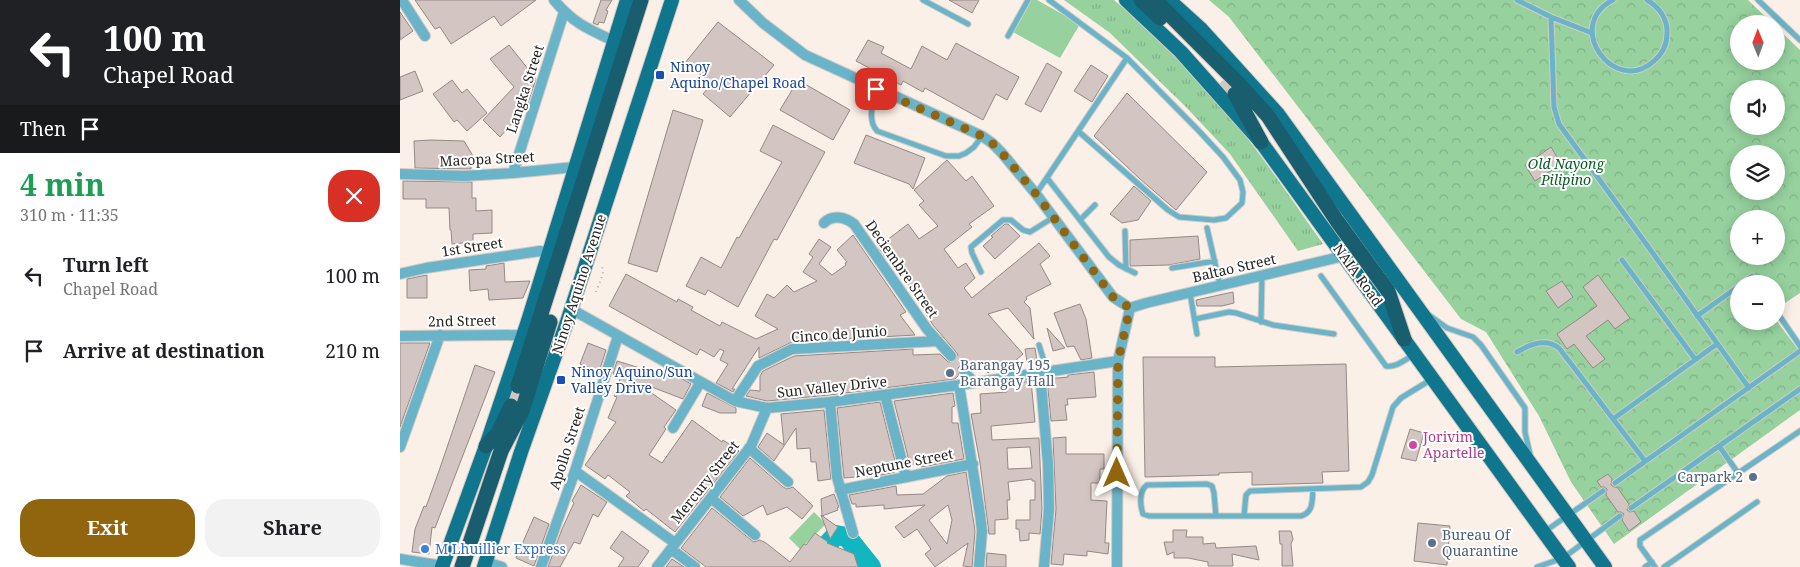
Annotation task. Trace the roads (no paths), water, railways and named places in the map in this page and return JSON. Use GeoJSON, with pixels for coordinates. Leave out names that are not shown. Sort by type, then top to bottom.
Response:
{"type":"FeatureCollection","features":[{"type":"Feature","properties":{"kind":"highway"},"geometry":{"type":"LineString","coordinates":[[518,386],[641,0]]}},
{"type":"Feature","properties":{"kind":"highway"},"geometry":{"type":"LineString","coordinates":[[1141,0],[1222,81]]}},
{"type":"Feature","properties":{"kind":"highway"},"geometry":{"type":"LineString","coordinates":[[1155,0],[1240,85],[1268,116],[1337,221],[1388,291],[1404,339]]}},
{"type":"Feature","properties":{"kind":"highway"},"geometry":{"type":"LineString","coordinates":[[1235,94],[1261,142]]}},
{"type":"Feature","properties":{"kind":"highway"},"geometry":{"type":"LineString","coordinates":[[462,567],[501,451],[522,411],[568,265],[572,220]]}},
{"type":"Feature","properties":{"kind":"highway"},"geometry":{"type":"LineString","coordinates":[[486,446],[498,433],[510,406]]}},
{"type":"Feature","properties":{"kind":"main road"},"geometry":{"type":"LineString","coordinates":[[442,566],[524,335],[628,0]]}},
{"type":"Feature","properties":{"kind":"main road","name":"Ninoy Aquino Avenue"},"geometry":{"type":"LineString","coordinates":[[485,564],[672,0]]}},
{"type":"Feature","properties":{"kind":"main road","name":"NAIA Road"},"geometry":{"type":"LineString","coordinates":[[1126,0],[1181,52],[1261,142],[1566,563]]}},
{"type":"Feature","properties":{"kind":"main road"},"geometry":{"type":"LineString","coordinates":[[1169,0],[1201,29],[1278,114],[1605,567]]}},
{"type":"Feature","properties":{"kind":"street"},"geometry":{"type":"LineString","coordinates":[[402,0],[425,36]]}},
{"type":"Feature","properties":{"kind":"street"},"geometry":{"type":"LineString","coordinates":[[554,0],[564,12],[582,26],[614,41]]}},
{"type":"Feature","properties":{"kind":"street"},"geometry":{"type":"LineString","coordinates":[[739,0],[763,23],[805,56],[982,136],[992,143],[1036,194],[1113,297],[1130,308],[1118,361],[1117,567]]}},
{"type":"Feature","properties":{"kind":"street","name":"Langka Street"},"geometry":{"type":"LineString","coordinates":[[513,174],[564,12]]}},
{"type":"Feature","properties":{"kind":"street","name":"Macopa Street"},"geometry":{"type":"LineString","coordinates":[[400,174],[450,176],[513,174],[575,167]]}},
{"type":"Feature","properties":{"kind":"street","name":"Deciembre Street"},"geometry":{"type":"LineString","coordinates":[[824,223],[830,218],[839,217],[854,224],[927,329],[951,356]]}},
{"type":"Feature","properties":{"kind":"street","name":"1st Street"},"geometry":{"type":"LineString","coordinates":[[400,274],[426,268],[540,251],[549,253]]}},
{"type":"Feature","properties":{"kind":"street","name":"Baltao Street"},"geometry":{"type":"LineString","coordinates":[[1130,308],[1344,256]]}},
{"type":"Feature","properties":{"kind":"street","name":"Sun Valley Drive"},"geometry":{"type":"LineString","coordinates":[[571,309],[734,401],[766,408],[885,395],[1118,361]]}},
{"type":"Feature","properties":{"kind":"street"},"geometry":{"type":"LineString","coordinates":[[400,447],[440,335]]}},
{"type":"Feature","properties":{"kind":"street","name":"2nd Street"},"geometry":{"type":"LineString","coordinates":[[400,336],[524,335]]}},
{"type":"Feature","properties":{"kind":"street","name":"Apollo Street"},"geometry":{"type":"LineString","coordinates":[[541,567],[575,472],[618,336]]}},
{"type":"Feature","properties":{"kind":"street","name":"Cinco de Junio"},"geometry":{"type":"LineString","coordinates":[[734,401],[758,366],[792,349],[938,341]]}},
{"type":"Feature","properties":{"kind":"street"},"geometry":{"type":"LineString","coordinates":[[964,371],[974,383]]}},
{"type":"Feature","properties":{"kind":"street"},"geometry":{"type":"LineString","coordinates":[[1044,371],[1049,474],[1049,509],[1044,567]]}},
{"type":"Feature","properties":{"kind":"street"},"geometry":{"type":"LineString","coordinates":[[673,428],[700,383]]}},
{"type":"Feature","properties":{"kind":"street"},"geometry":{"type":"LineString","coordinates":[[959,385],[973,464],[982,531],[979,567]]}},
{"type":"Feature","properties":{"kind":"street"},"geometry":{"type":"LineString","coordinates":[[885,395],[906,477]]}},
{"type":"Feature","properties":{"kind":"street"},"geometry":{"type":"LineString","coordinates":[[830,402],[834,453],[840,490],[853,534]]}},
{"type":"Feature","properties":{"kind":"street","name":"Mercury Street"},"geometry":{"type":"LineString","coordinates":[[657,567],[749,448],[766,408]]}},
{"type":"Feature","properties":{"kind":"street"},"geometry":{"type":"LineString","coordinates":[[749,448],[788,482]]}},
{"type":"Feature","properties":{"kind":"street","name":"Neptune Street"},"geometry":{"type":"LineString","coordinates":[[840,490],[973,464]]}},
{"type":"Feature","properties":{"kind":"street"},"geometry":{"type":"LineString","coordinates":[[575,472],[673,546],[695,567]]}},
{"type":"Feature","properties":{"kind":"street"},"geometry":{"type":"LineString","coordinates":[[711,498],[755,535]]}},
{"type":"Feature","properties":{"kind":"street"},"geometry":{"type":"LineString","coordinates":[[400,559],[442,566]]}},
{"type":"Feature","properties":{"kind":"street"},"geometry":{"type":"LineString","coordinates":[[485,564],[502,567]]}},
{"type":"Feature","properties":{"kind":"lane"},"geometry":{"type":"LineString","coordinates":[[923,0],[968,24]]}},
{"type":"Feature","properties":{"kind":"lane"},"geometry":{"type":"LineString","coordinates":[[1008,36],[1028,0]]}},
{"type":"Feature","properties":{"kind":"lane"},"geometry":{"type":"LineString","coordinates":[[1049,0],[1127,58],[1223,157],[1240,180],[1243,192],[1242,203],[1226,218],[1214,220],[1179,217],[1168,210],[1078,132]]}},
{"type":"Feature","properties":{"kind":"lane"},"geometry":{"type":"LineString","coordinates":[[1517,0],[1551,17],[1592,33]]}},
{"type":"Feature","properties":{"kind":"lane"},"geometry":{"type":"LineString","coordinates":[[1613,0],[1598,12],[1593,24],[1592,33],[1596,49],[1603,60],[1614,67],[1626,70],[1640,69],[1650,64],[1662,51],[1667,34],[1666,23],[1661,12],[1653,3],[1647,0]]}},
{"type":"Feature","properties":{"kind":"lane"},"geometry":{"type":"LineString","coordinates":[[1758,0],[1800,40]]}},
{"type":"Feature","properties":{"kind":"lane"},"geometry":{"type":"LineString","coordinates":[[1551,17],[1554,107],[1559,124],[1749,388]]}},
{"type":"Feature","properties":{"kind":"lane"},"geometry":{"type":"LineString","coordinates":[[1036,194],[1127,58]]}},
{"type":"Feature","properties":{"kind":"lane"},"geometry":{"type":"LineString","coordinates":[[876,89],[871,119],[872,125],[877,130],[946,156],[959,156],[966,153],[974,147],[982,136]]}},
{"type":"Feature","properties":{"kind":"lane"},"geometry":{"type":"LineString","coordinates":[[1047,178],[1109,257],[1118,265],[1135,272]]}},
{"type":"Feature","properties":{"kind":"lane"},"geometry":{"type":"LineString","coordinates":[[1080,220],[1095,204]]}},
{"type":"Feature","properties":{"kind":"lane"},"geometry":{"type":"LineString","coordinates":[[981,272],[971,247],[1003,220],[1011,220],[1023,230],[1030,232],[1054,218]]}},
{"type":"Feature","properties":{"kind":"lane"},"geometry":{"type":"LineString","coordinates":[[1207,228],[1220,285]]}},
{"type":"Feature","properties":{"kind":"lane"},"geometry":{"type":"LineString","coordinates":[[1125,232],[1126,269]]}},
{"type":"Feature","properties":{"kind":"lane"},"geometry":{"type":"LineString","coordinates":[[1622,260],[1695,359]]}},
{"type":"Feature","properties":{"kind":"lane"},"geometry":{"type":"LineString","coordinates":[[1172,268],[1214,261]]}},
{"type":"Feature","properties":{"kind":"lane"},"geometry":{"type":"LineString","coordinates":[[1261,322],[1262,275]]}},
{"type":"Feature","properties":{"kind":"lane"},"geometry":{"type":"LineString","coordinates":[[1321,276],[1386,366],[1396,365],[1415,354]]}},
{"type":"Feature","properties":{"kind":"lane"},"geometry":{"type":"LineString","coordinates":[[1190,292],[1197,334]]}},
{"type":"Feature","properties":{"kind":"lane"},"geometry":{"type":"LineString","coordinates":[[1697,316],[1730,292]]}},
{"type":"Feature","properties":{"kind":"lane"},"geometry":{"type":"LineString","coordinates":[[1414,302],[1446,328],[1473,337],[1481,345],[1525,408],[1527,444],[1534,468]]}},
{"type":"Feature","properties":{"kind":"lane"},"geometry":{"type":"LineString","coordinates":[[1195,319],[1229,312],[1273,325],[1334,334]]}},
{"type":"Feature","properties":{"kind":"lane"},"geometry":{"type":"LineString","coordinates":[[1785,324],[1800,346]]}},
{"type":"Feature","properties":{"kind":"lane"},"geometry":{"type":"LineString","coordinates":[[1517,352],[1529,345],[1542,343],[1553,343],[1559,348],[1645,461]]}},
{"type":"Feature","properties":{"kind":"lane"},"geometry":{"type":"LineString","coordinates":[[1613,419],[1717,344]]}},
{"type":"Feature","properties":{"kind":"lane"},"geometry":{"type":"LineString","coordinates":[[1039,345],[1044,371]]}},
{"type":"Feature","properties":{"kind":"lane"},"geometry":{"type":"LineString","coordinates":[[1614,483],[1800,351]]}},
{"type":"Feature","properties":{"kind":"lane"},"geometry":{"type":"LineString","coordinates":[[1244,516],[1246,495],[1250,492],[1361,486],[1368,482],[1372,475],[1393,407],[1401,398],[1433,378]]}},
{"type":"Feature","properties":{"kind":"lane"},"geometry":{"type":"LineString","coordinates":[[1631,508],[1800,389]]}},
{"type":"Feature","properties":{"kind":"lane"},"geometry":{"type":"LineString","coordinates":[[1645,567],[1653,565],[1640,546],[1640,540],[1800,431]]}},
{"type":"Feature","properties":{"kind":"lane"},"geometry":{"type":"LineString","coordinates":[[1719,446],[1738,473]]}},
{"type":"Feature","properties":{"kind":"lane"},"geometry":{"type":"LineString","coordinates":[[1216,516],[1214,493],[1212,486],[1207,484],[1147,485],[1142,492],[1141,509],[1143,514],[1149,516],[1216,516],[1244,516],[1306,514],[1311,510],[1312,489]]}},
{"type":"Feature","properties":{"kind":"lane"},"geometry":{"type":"LineString","coordinates":[[1544,532],[1603,491]]}},
{"type":"Feature","properties":{"kind":"lane"},"geometry":{"type":"LineString","coordinates":[[1664,567],[1757,502]]}},
{"type":"Feature","properties":{"kind":"lane"},"geometry":{"type":"LineString","coordinates":[[1537,567],[1566,563],[1586,540],[1620,516]]}},
{"type":"Feature","properties":{"kind":"waterway"},"geometry":{"type":"LineString","coordinates":[[811,567],[836,535],[847,537],[871,567]]}},
{"type":"Feature","properties":{"kind":"tunnel"},"geometry":{"type":"LineString","coordinates":[[1222,81],[1235,94]]}},
{"type":"Feature","properties":{"kind":"tunnel"},"geometry":{"type":"LineString","coordinates":[[951,356],[964,371]]}},
{"type":"Feature","properties":{"kind":"tunnel"},"geometry":{"type":"LineString","coordinates":[[511,406],[518,386]]}},
{"type":"Feature","properties":{"kind":"place","name":"Ninoy Aquino/Chapel Road"},"geometry":{"type":"Point","coordinates":[660,75]}},
{"type":"Feature","properties":{"kind":"place","name":"Barangay 195 Barangay Hall"},"geometry":{"type":"Point","coordinates":[950,373]}},
{"type":"Feature","properties":{"kind":"place","name":"Ninoy Aquino/Sun Valley Drive"},"geometry":{"type":"Point","coordinates":[561,380]}},
{"type":"Feature","properties":{"kind":"place","name":"Jorivim Apartelle"},"geometry":{"type":"Point","coordinates":[1413,445]}},
{"type":"Feature","properties":{"kind":"place","name":"Carpark 2"},"geometry":{"type":"Point","coordinates":[1753,477]}},
{"type":"Feature","properties":{"kind":"place","name":"Bureau Of Quarantine"},"geometry":{"type":"Point","coordinates":[1432,543]}},
{"type":"Feature","properties":{"kind":"place","name":"M Lhuillier Express"},"geometry":{"type":"Point","coordinates":[425,549]}},
{"type":"Feature","properties":{"kind":"park label","name":"Old Nayong Pilipino"},"geometry":{"type":"Point","coordinates":[1566,172]}}]}
